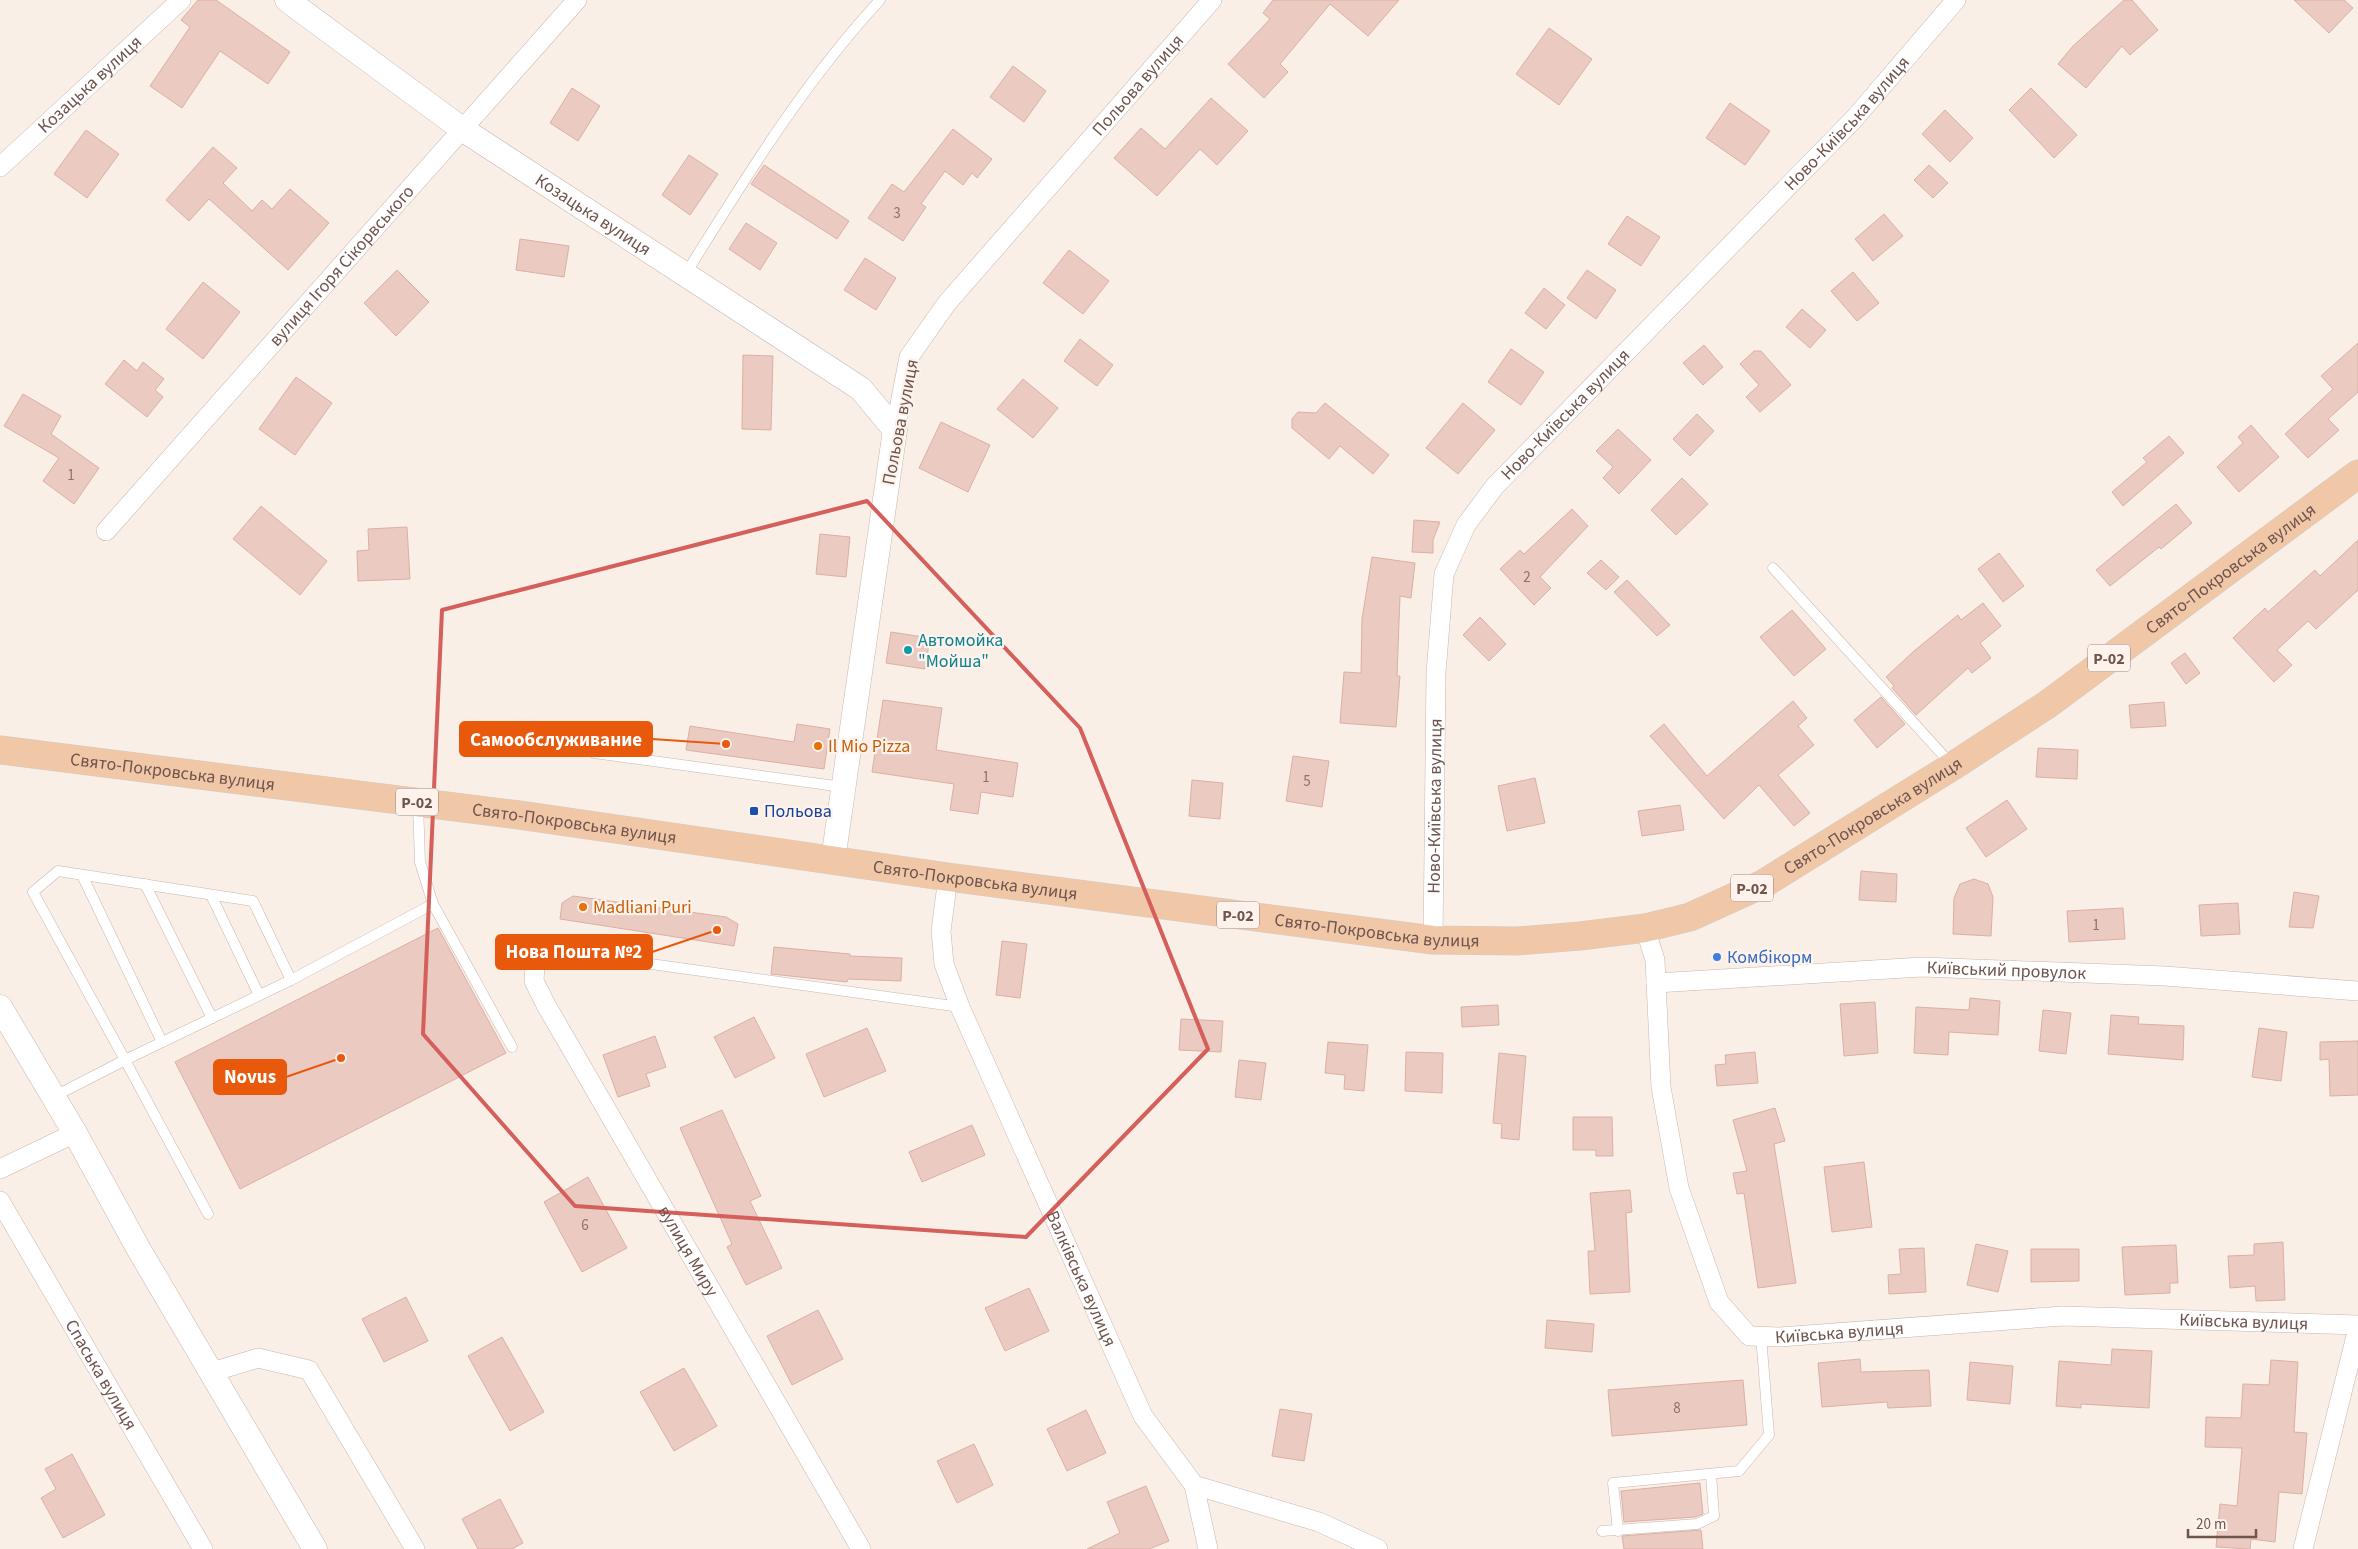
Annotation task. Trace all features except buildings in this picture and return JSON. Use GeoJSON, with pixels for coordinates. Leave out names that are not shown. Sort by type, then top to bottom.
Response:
{"type":"FeatureCollection","features":[{"type":"Feature","properties":{"kind":"main road","name":"Свято-Покровська вулиця"},"geometry":{"type":"LineString","coordinates":[[0,750],[418,802],[948,877],[1432,940],[1517,941],[1644,928],[1690,917],[1763,884],[1953,766],[2048,704],[2358,474]]}},
{"type":"Feature","properties":{"kind":"street","name":"Козацька вулиця"},"geometry":{"type":"LineString","coordinates":[[0,167],[181,0]]}},
{"type":"Feature","properties":{"kind":"street","name":"Козацька вулиця"},"geometry":{"type":"LineString","coordinates":[[287,0],[462,129],[684,276],[861,389],[895,430]]}},
{"type":"Feature","properties":{"kind":"street","name":"вулиця Ігоря Сікорвського"},"geometry":{"type":"LineString","coordinates":[[106,531],[577,0]]}},
{"type":"Feature","properties":{"kind":"street","name":"Польова вулиця"},"geometry":{"type":"LineString","coordinates":[[833,860],[895,430],[909,357],[947,303],[1212,0]]}},
{"type":"Feature","properties":{"kind":"street","name":"Ново-Київська вулиця"},"geometry":{"type":"LineString","coordinates":[[1432,940],[1436,673],[1444,574],[1466,525],[1495,486],[1854,119],[1956,0]]}},
{"type":"Feature","properties":{"kind":"street","name":"Валківська вулиця"},"geometry":{"type":"LineString","coordinates":[[948,877],[941,931],[942,947],[944,964],[960,1007],[1143,1416],[1194,1485]]}},
{"type":"Feature","properties":{"kind":"street","name":"Київська вулиця"},"geometry":{"type":"LineString","coordinates":[[1644,928],[1655,960],[1661,1086],[1679,1188],[1719,1302],[1748,1336],[1780,1337],[2063,1316],[2358,1326]]}},
{"type":"Feature","properties":{"kind":"street","name":"вулиця Миру"},"geometry":{"type":"LineString","coordinates":[[536,948],[534,981],[546,1004],[861,1549]]}},
{"type":"Feature","properties":{"kind":"street","name":"Київський провулок"},"geometry":{"type":"LineString","coordinates":[[1656,983],[1922,966],[2165,976],[2358,991]]}},
{"type":"Feature","properties":{"kind":"street"},"geometry":{"type":"LineString","coordinates":[[0,1007],[74,1133],[138,1248],[315,1549]]}},
{"type":"Feature","properties":{"kind":"street"},"geometry":{"type":"LineString","coordinates":[[0,1169],[74,1133]]}},
{"type":"Feature","properties":{"kind":"street","name":"Спаська вулиця"},"geometry":{"type":"LineString","coordinates":[[0,1201],[203,1549]]}},
{"type":"Feature","properties":{"kind":"street"},"geometry":{"type":"LineString","coordinates":[[2303,1549],[2358,1326]]}},
{"type":"Feature","properties":{"kind":"street"},"geometry":{"type":"LineString","coordinates":[[212,1372],[258,1358],[309,1370],[415,1549]]}},
{"type":"Feature","properties":{"kind":"street"},"geometry":{"type":"LineString","coordinates":[[1208,1549],[1194,1485],[1319,1522],[1378,1549]]}},
{"type":"Feature","properties":{"kind":"lane"},"geometry":{"type":"LineString","coordinates":[[684,276],[747,174],[849,34],[880,0]]}},
{"type":"Feature","properties":{"kind":"lane"},"geometry":{"type":"LineString","coordinates":[[1773,568],[1953,766]]}},
{"type":"Feature","properties":{"kind":"lane"},"geometry":{"type":"LineString","coordinates":[[594,753],[843,787]]}},
{"type":"Feature","properties":{"kind":"lane"},"geometry":{"type":"LineString","coordinates":[[418,802],[420,862],[433,904],[512,1047]]}},
{"type":"Feature","properties":{"kind":"lane"},"geometry":{"type":"LineString","coordinates":[[208,1214],[33,892],[58,871],[252,901],[291,980]]}},
{"type":"Feature","properties":{"kind":"lane"},"geometry":{"type":"LineString","coordinates":[[82,875],[162,1042]]}},
{"type":"Feature","properties":{"kind":"lane"},"geometry":{"type":"LineString","coordinates":[[145,884],[212,1018]]}},
{"type":"Feature","properties":{"kind":"lane"},"geometry":{"type":"LineString","coordinates":[[211,895],[259,995]]}},
{"type":"Feature","properties":{"kind":"lane"},"geometry":{"type":"LineString","coordinates":[[53,1097],[124,1060],[291,980],[433,904]]}},
{"type":"Feature","properties":{"kind":"lane"},"geometry":{"type":"LineString","coordinates":[[536,948],[960,1007]]}},
{"type":"Feature","properties":{"kind":"lane"},"geometry":{"type":"LineString","coordinates":[[1618,1531],[1613,1483],[1739,1471],[1769,1435],[1761,1336]]}},
{"type":"Feature","properties":{"kind":"lane"},"geometry":{"type":"LineString","coordinates":[[1602,1531],[1697,1524],[1714,1516],[1711,1474]]}},
{"type":"Feature","properties":{"kind":"highlighted area"},"geometry":{"type":"Polygon","coordinates":[[[867,501],[1080,728],[1208,1049],[1026,1237],[575,1206],[423,1034],[442,610],[867,501]]]}},
{"type":"Feature","properties":{"kind":"place","name":"Автомойка \"Мойша\""},"geometry":{"type":"Point","coordinates":[908,650]}},
{"type":"Feature","properties":{"kind":"place","name":"Самообслуживание"},"geometry":{"type":"Point","coordinates":[726,744]}},
{"type":"Feature","properties":{"kind":"place","name":"Il Mio Pizza"},"geometry":{"type":"Point","coordinates":[818,746]}},
{"type":"Feature","properties":{"kind":"place","name":"Польова"},"geometry":{"type":"Point","coordinates":[754,811]}},
{"type":"Feature","properties":{"kind":"place","name":"Madliani Puri"},"geometry":{"type":"Point","coordinates":[583,907]}},
{"type":"Feature","properties":{"kind":"place","name":"Нова Пошта №2"},"geometry":{"type":"Point","coordinates":[717,930]}},
{"type":"Feature","properties":{"kind":"place","name":"Комбікорм"},"geometry":{"type":"Point","coordinates":[1717,957]}},
{"type":"Feature","properties":{"kind":"place","name":"Novus"},"geometry":{"type":"Point","coordinates":[341,1058]}}]}
